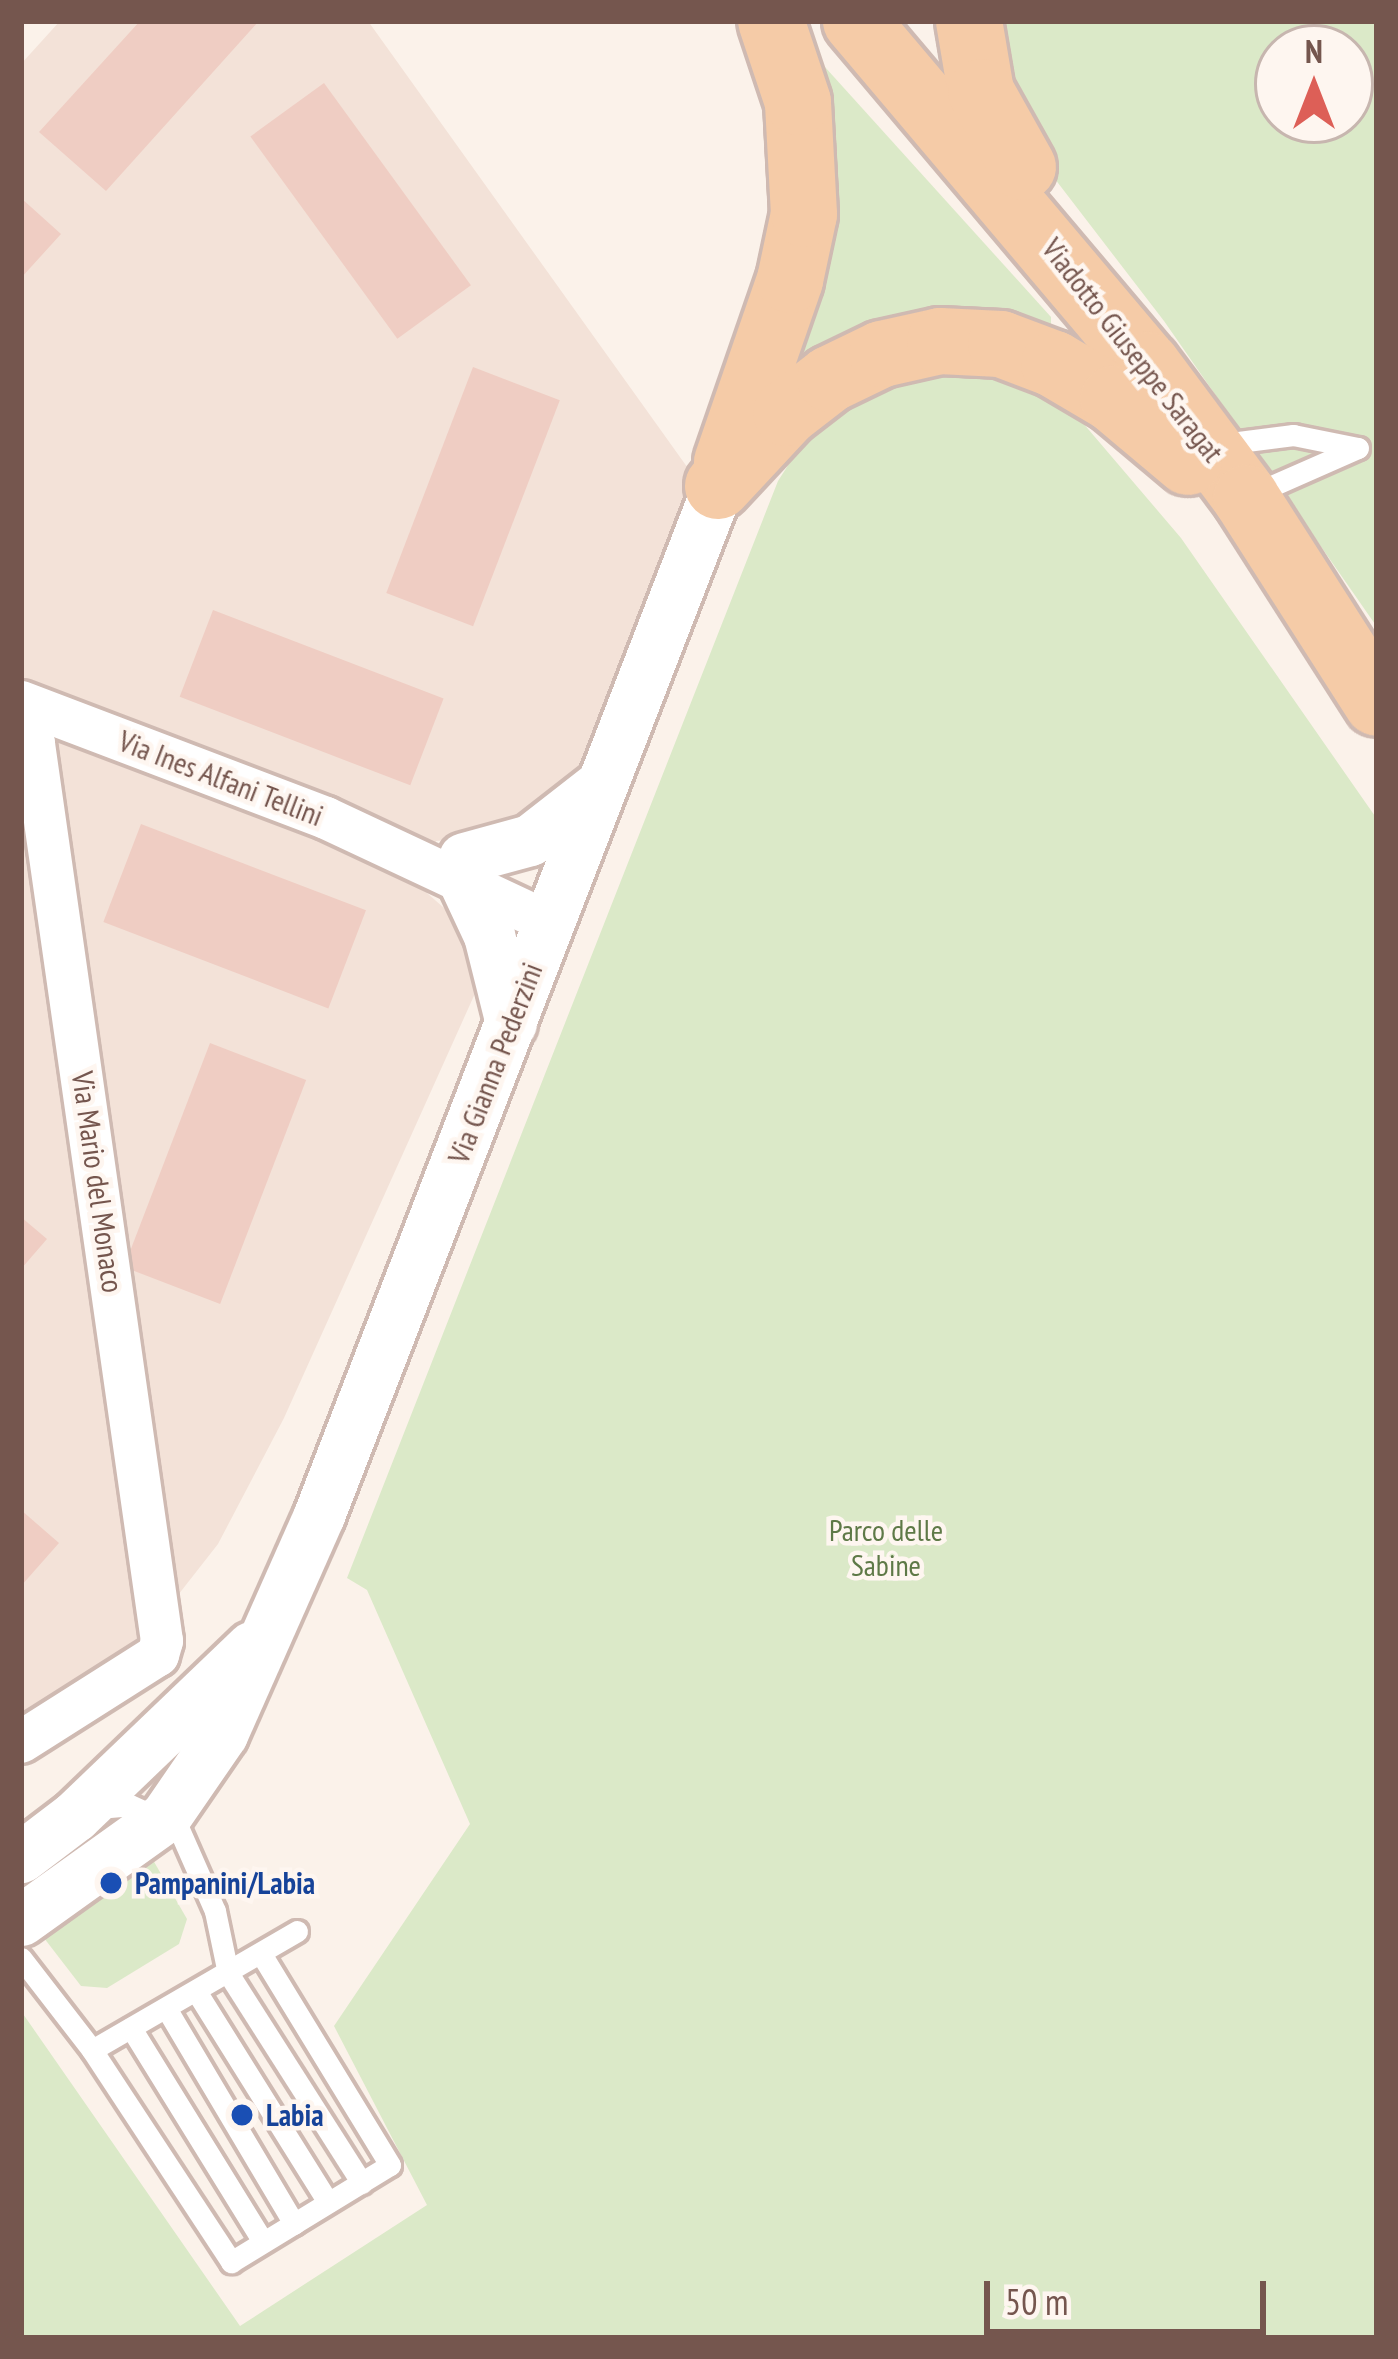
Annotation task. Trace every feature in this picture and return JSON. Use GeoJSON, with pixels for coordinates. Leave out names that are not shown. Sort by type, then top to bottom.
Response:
{"type":"FeatureCollection","features":[{"type":"Feature","properties":{"kind":"main road"},"geometry":{"type":"LineString","coordinates":[[718,487],[790,280],[804,214],[798,102],[771,21]]}},
{"type":"Feature","properties":{"kind":"main road","name":"Viadotto Giuseppe Saragat"},"geometry":{"type":"LineString","coordinates":[[856,21],[1070,267],[1208,446],[1377,703]]}},
{"type":"Feature","properties":{"kind":"main road"},"geometry":{"type":"LineString","coordinates":[[969,21],[981,92],[1070,267]]}},
{"type":"Feature","properties":{"kind":"main road"},"geometry":{"type":"LineString","coordinates":[[718,487],[786,412],[830,379],[904,347],[973,340],[1080,376],[1255,512]]}},
{"type":"Feature","properties":{"kind":"street","name":"Via Gianna Pederzini"},"geometry":{"type":"LineString","coordinates":[[21,1920],[165,1817],[222,1734],[320,1515],[718,487]]}},
{"type":"Feature","properties":{"kind":"street","name":"Via Ines Alfani Tellini"},"geometry":{"type":"LineString","coordinates":[[21,701],[553,908]]}},
{"type":"Feature","properties":{"kind":"street","name":"Via Mario del Monaco"},"geometry":{"type":"LineString","coordinates":[[21,711],[34,744],[97,1168],[158,1654],[21,1742]]}},
{"type":"Feature","properties":{"kind":"street"},"geometry":{"type":"LineString","coordinates":[[511,1024],[490,935],[450,867],[530,840],[599,786]]}},
{"type":"Feature","properties":{"kind":"street","name":"Via Gianna Pederzini"},"geometry":{"type":"LineString","coordinates":[[21,1857],[75,1816],[263,1636]]}},
{"type":"Feature","properties":{"kind":"lane"},"geometry":{"type":"LineString","coordinates":[[1208,446],[1293,435],[1367,452]]}},
{"type":"Feature","properties":{"kind":"lane"},"geometry":{"type":"LineString","coordinates":[[1255,512],[1367,452]]}},
{"type":"Feature","properties":{"kind":"lane"},"geometry":{"type":"LineString","coordinates":[[75,1816],[130,1805],[165,1817],[178,1827],[215,1911],[228,1972],[362,2183]]}},
{"type":"Feature","properties":{"kind":"lane"},"geometry":{"type":"LineString","coordinates":[[92,2050],[297,1931]]}},
{"type":"Feature","properties":{"kind":"lane"},"geometry":{"type":"LineString","coordinates":[[21,1958],[92,2050],[231,2262],[390,2165],[261,1954]]}},
{"type":"Feature","properties":{"kind":"lane"},"geometry":{"type":"LineString","coordinates":[[196,1991],[328,2202]]}},
{"type":"Feature","properties":{"kind":"lane"},"geometry":{"type":"LineString","coordinates":[[166,2008],[294,2224]]}},
{"type":"Feature","properties":{"kind":"lane"},"geometry":{"type":"LineString","coordinates":[[131,2028],[263,2242]]}},
{"type":"Feature","properties":{"kind":"shaded area"},"geometry":{"type":"Polygon","coordinates":[[[60,21],[368,21],[695,478],[589,759],[550,810],[494,837],[436,841],[427,893],[460,922],[477,989],[284,1418],[218,1544],[135,1650],[21,1714],[21,64],[60,21]]]}},
{"type":"Feature","properties":{"kind":"green space"},"geometry":{"type":"Polygon","coordinates":[[[993,21],[1377,21],[1377,627],[1164,321],[1015,127],[993,21]]]}},
{"type":"Feature","properties":{"kind":"green space"},"geometry":{"type":"Polygon","coordinates":[[[815,56],[1051,317],[1051,328],[791,361],[815,56]]]}},
{"type":"Feature","properties":{"kind":"green space","name":"Parco delle Sabine"},"geometry":{"type":"Polygon","coordinates":[[[912,373],[991,374],[1077,416],[1181,538],[1377,819],[1377,2338],[21,2338],[21,2011],[240,2326],[427,2205],[334,2026],[470,1824],[367,1590],[347,1578],[778,481],[817,420],[912,373]]]}},
{"type":"Feature","properties":{"kind":"green space"},"geometry":{"type":"Polygon","coordinates":[[[153,1860],[187,1919],[179,1944],[107,1988],[81,1986],[44,1938],[153,1860]]]}},
{"type":"Feature","properties":{"kind":"building"},"geometry":{"type":"Polygon","coordinates":[[[140,21],[259,21],[106,191],[39,132],[140,21]]]}},
{"type":"Feature","properties":{"kind":"building"},"geometry":{"type":"Polygon","coordinates":[[[324,83],[471,285],[397,339],[250,136],[324,83]]]}},
{"type":"Feature","properties":{"kind":"building"},"geometry":{"type":"Polygon","coordinates":[[[21,198],[61,234],[21,278],[21,198]]]}},
{"type":"Feature","properties":{"kind":"building"},"geometry":{"type":"Polygon","coordinates":[[[473,367],[560,400],[473,626],[386,593],[473,367]]]}},
{"type":"Feature","properties":{"kind":"building"},"geometry":{"type":"Polygon","coordinates":[[[213,610],[444,699],[410,785],[180,697],[213,610]]]}},
{"type":"Feature","properties":{"kind":"building"},"geometry":{"type":"Polygon","coordinates":[[[141,824],[366,910],[328,1008],[103,922],[141,824]]]}},
{"type":"Feature","properties":{"kind":"building"},"geometry":{"type":"Polygon","coordinates":[[[210,1043],[306,1080],[220,1304],[124,1267],[210,1043]]]}},
{"type":"Feature","properties":{"kind":"building"},"geometry":{"type":"Polygon","coordinates":[[[21,1217],[47,1239],[21,1269],[21,1217]]]}},
{"type":"Feature","properties":{"kind":"building"},"geometry":{"type":"Polygon","coordinates":[[[21,1510],[59,1543],[21,1586],[21,1510]]]}},
{"type":"Feature","properties":{"kind":"place","name":"Pampanini/Labia"},"geometry":{"type":"Point","coordinates":[111,1883]}},
{"type":"Feature","properties":{"kind":"place","name":"Labia"},"geometry":{"type":"Point","coordinates":[242,2115]}}]}
